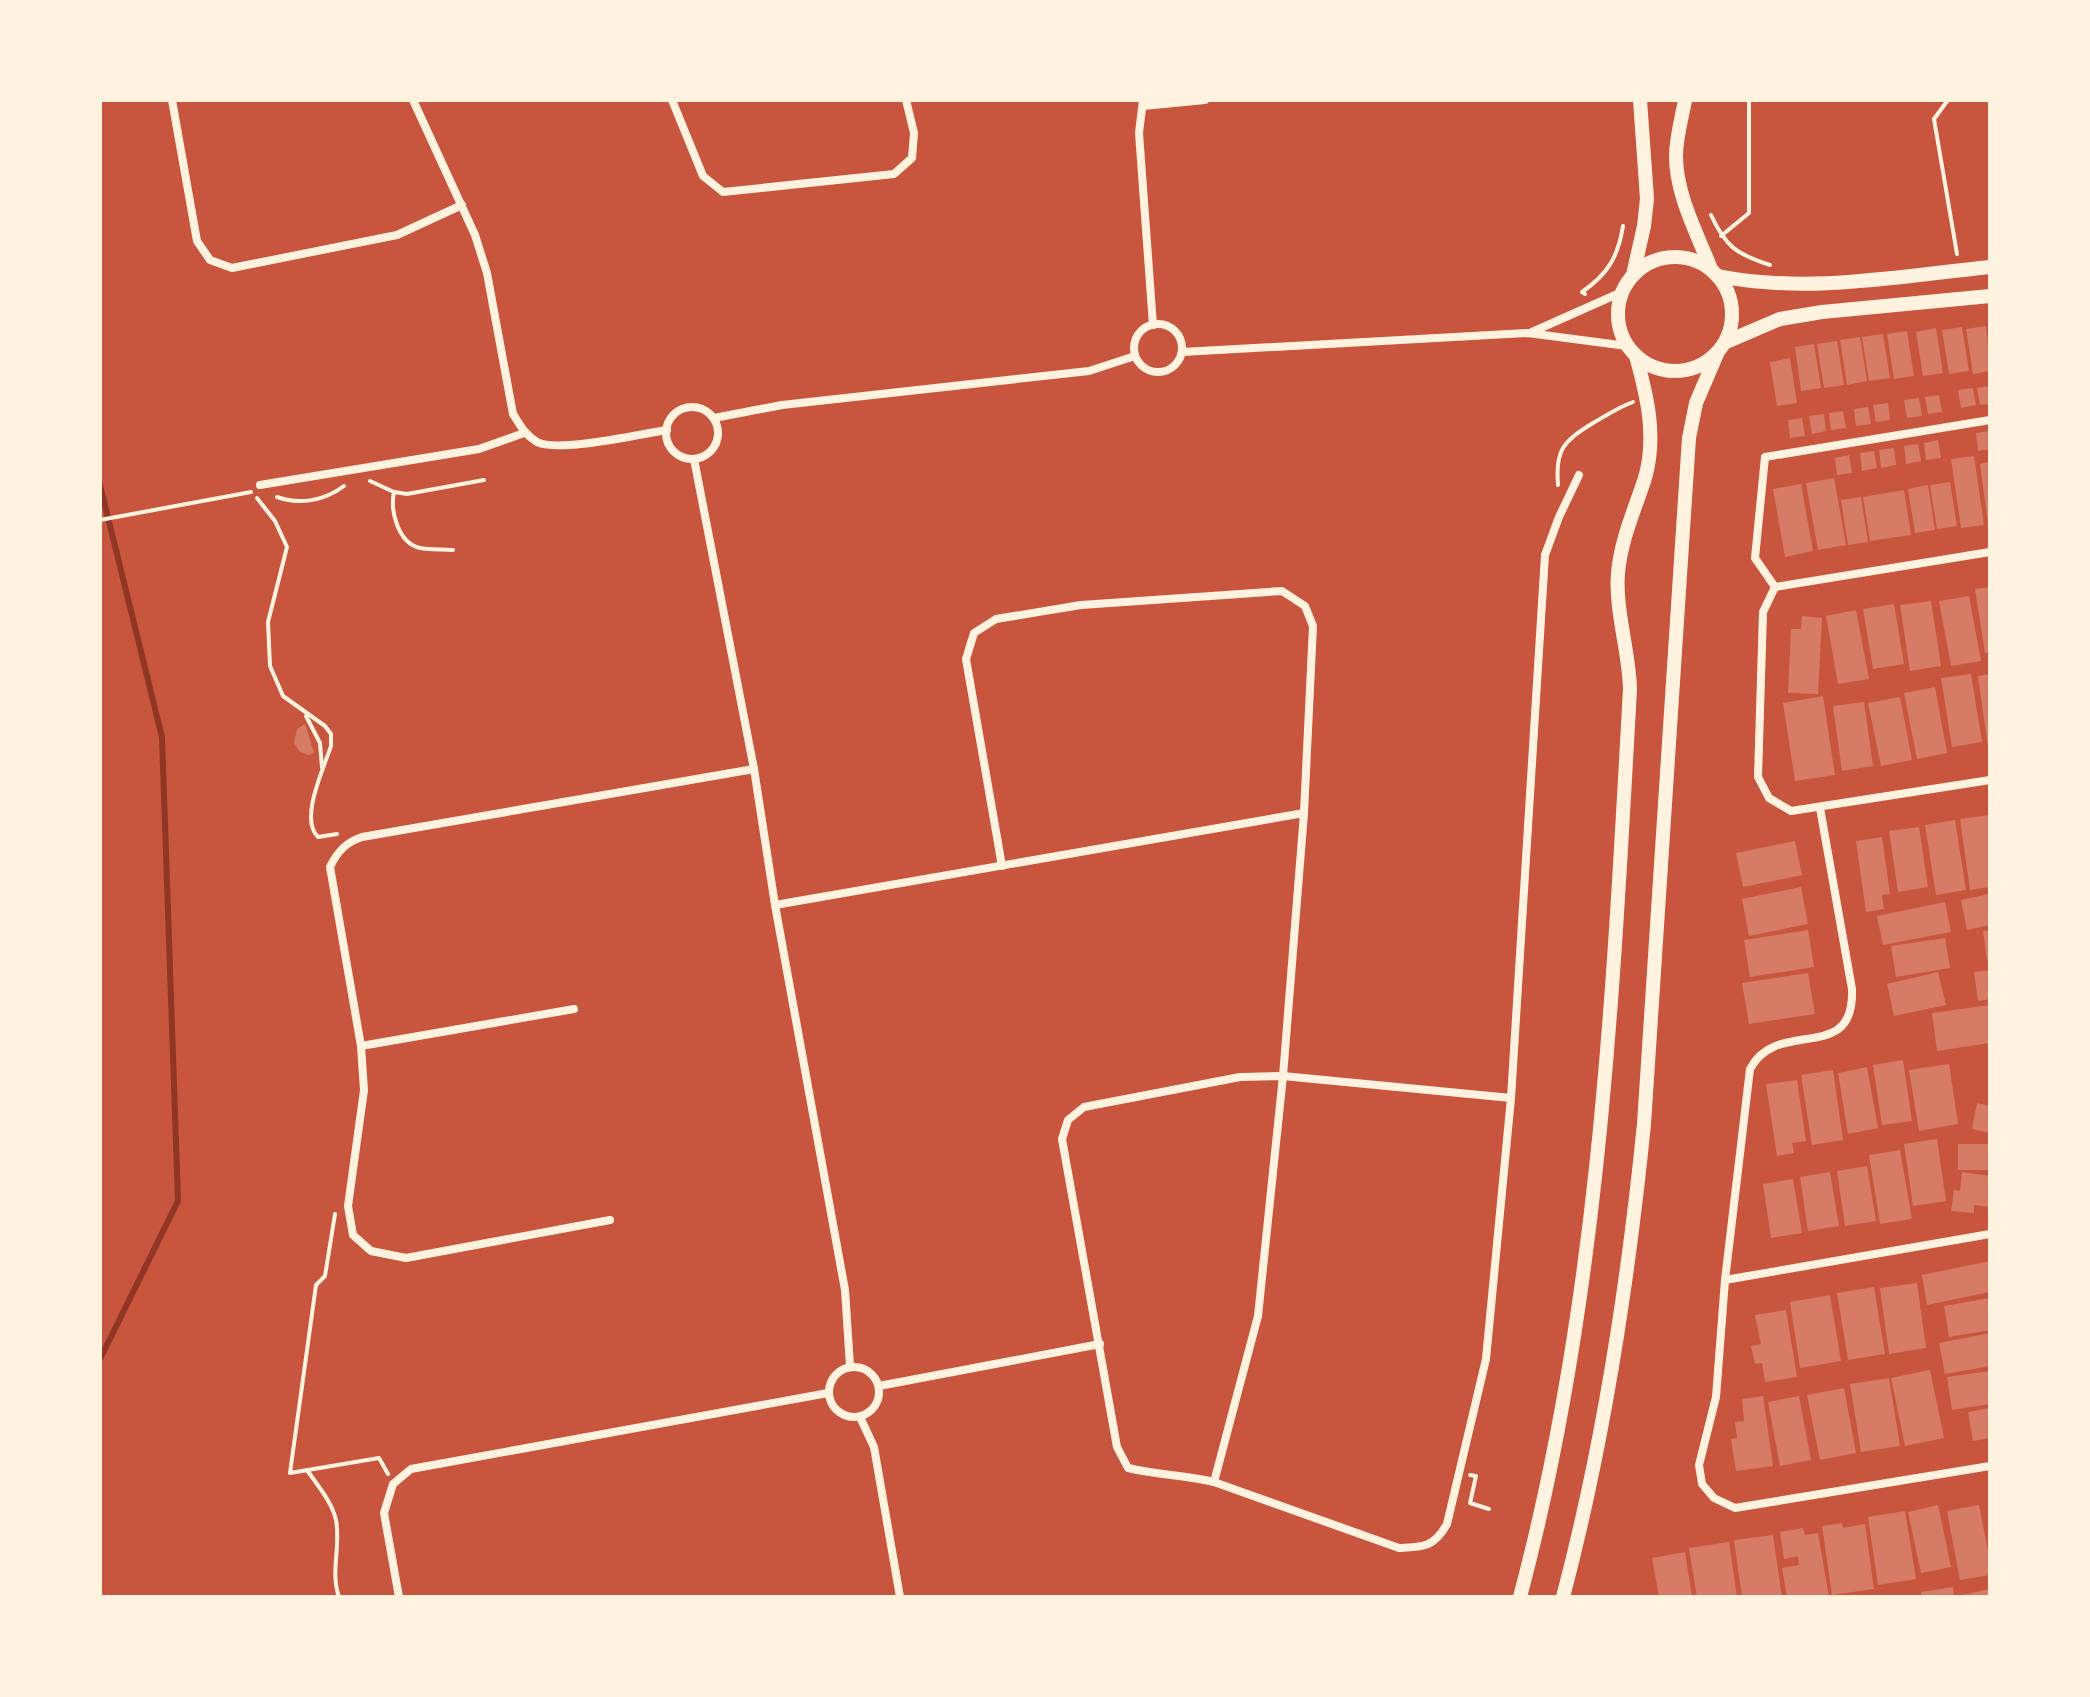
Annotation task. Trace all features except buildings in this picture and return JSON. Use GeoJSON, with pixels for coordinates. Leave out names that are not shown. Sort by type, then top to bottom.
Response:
{"type":"FeatureCollection","features":[{"type":"Feature","properties":{"kind":"street"},"geometry":{"type":"LineString","coordinates":[[172,100],[197,241],[210,260],[232,268],[397,235],[462,205]]}},
{"type":"Feature","properties":{"kind":"street"},"geometry":{"type":"LineString","coordinates":[[413,100],[475,235],[487,273],[513,414],[524,433],[540,444],[565,445],[667,430]]}},
{"type":"Feature","properties":{"kind":"street"},"geometry":{"type":"LineString","coordinates":[[672,100],[703,176],[723,192],[894,174],[912,158],[914,133],[906,100]]}},
{"type":"Feature","properties":{"kind":"street"},"geometry":{"type":"LineString","coordinates":[[1153,325],[1139,133],[1143,103],[1205,100]]}},
{"type":"Feature","properties":{"kind":"street"},"geometry":{"type":"LineString","coordinates":[[1520,1597],[1567,1387],[1600,1146],[1630,689],[1618,574],[1625,534],[1645,476],[1651,439],[1647,400],[1618,319],[1622,292],[1633,275],[1647,199],[1640,100]]}},
{"type":"Feature","properties":{"kind":"street"},"geometry":{"type":"LineString","coordinates":[[1563,1597],[1601,1432],[1633,1227],[1644,1124],[1689,438],[1696,403],[1722,348],[1733,313],[1729,293],[1714,272],[1682,195],[1676,155],[1685,100]]}},
{"type":"Feature","properties":{"kind":"street"},"geometry":{"type":"LineString","coordinates":[[1633,275],[1657,260],[1671,257],[1698,261],[1714,272],[1753,283],[1791,285],[1990,267]]}},
{"type":"Feature","properties":{"kind":"street"},"geometry":{"type":"LineString","coordinates":[[1528,333],[1622,292]]}},
{"type":"Feature","properties":{"kind":"street"},"geometry":{"type":"LineString","coordinates":[[1182,352],[1528,333],[1631,351],[1656,368],[1681,371],[1695,368],[1722,348],[1780,319],[1990,296]]}},
{"type":"Feature","properties":{"kind":"street"},"geometry":{"type":"LineString","coordinates":[[1153,325],[1171,328],[1181,343],[1179,360],[1165,371],[1147,370],[1135,356],[1137,336],[1153,325]]}},
{"type":"Feature","properties":{"kind":"street"},"geometry":{"type":"LineString","coordinates":[[714,418],[782,405],[1089,371],[1135,356]]}},
{"type":"Feature","properties":{"kind":"street"},"geometry":{"type":"LineString","coordinates":[[691,407],[714,418],[718,435],[716,444],[703,456],[694,459],[677,454],[671,447],[667,430],[674,414],[691,407]]}},
{"type":"Feature","properties":{"kind":"street"},"geometry":{"type":"LineString","coordinates":[[1775,587],[1755,558],[1765,457],[1990,420]]}},
{"type":"Feature","properties":{"kind":"street"},"geometry":{"type":"LineString","coordinates":[[260,485],[479,449],[524,433]]}},
{"type":"Feature","properties":{"kind":"street"},"geometry":{"type":"LineString","coordinates":[[694,459],[754,769],[775,905],[845,1290],[850,1366]]}},
{"type":"Feature","properties":{"kind":"street"},"geometry":{"type":"LineString","coordinates":[[1511,1098],[1283,1076],[1240,1077],[1084,1107],[1068,1120],[1062,1139],[1117,1447],[1128,1468],[1214,1482],[1399,1548],[1423,1547],[1439,1538],[1447,1524],[1486,1359],[1511,1098],[1545,555],[1579,475]]}},
{"type":"Feature","properties":{"kind":"street"},"geometry":{"type":"LineString","coordinates":[[1775,587],[1990,552]]}},
{"type":"Feature","properties":{"kind":"street"},"geometry":{"type":"LineString","coordinates":[[1775,587],[1763,612],[1758,777],[1769,798],[1791,811],[1990,780]]}},
{"type":"Feature","properties":{"kind":"street"},"geometry":{"type":"LineString","coordinates":[[1002,866],[966,659],[974,633],[996,619],[1081,605],[1282,591],[1305,606],[1313,626],[1304,813],[1283,1076],[1258,1316],[1214,1482]]}},
{"type":"Feature","properties":{"kind":"street"},"geometry":{"type":"LineString","coordinates":[[610,1220],[406,1258],[371,1251],[353,1235],[348,1206],[364,1090],[361,1046],[330,867],[336,855],[352,840],[754,769]]}},
{"type":"Feature","properties":{"kind":"street"},"geometry":{"type":"LineString","coordinates":[[1820,808],[1852,989],[1852,1007],[1845,1025],[1834,1033],[1769,1048],[1756,1058],[1750,1069],[1725,1280],[1716,1397],[1699,1465],[1702,1484],[1714,1498],[1735,1508],[1990,1466]]}},
{"type":"Feature","properties":{"kind":"street"},"geometry":{"type":"LineString","coordinates":[[775,905],[1304,813]]}},
{"type":"Feature","properties":{"kind":"street"},"geometry":{"type":"LineString","coordinates":[[361,1046],[574,1009]]}},
{"type":"Feature","properties":{"kind":"street"},"geometry":{"type":"LineString","coordinates":[[1725,1280],[1990,1234]]}},
{"type":"Feature","properties":{"kind":"street"},"geometry":{"type":"LineString","coordinates":[[879,1386],[1100,1344]]}},
{"type":"Feature","properties":{"kind":"street"},"geometry":{"type":"LineString","coordinates":[[850,1366],[868,1370],[879,1386],[876,1405],[860,1417],[842,1414],[830,1402],[828,1393],[834,1375],[850,1366]]}},
{"type":"Feature","properties":{"kind":"street"},"geometry":{"type":"LineString","coordinates":[[399,1597],[384,1513],[393,1484],[411,1469],[828,1393]]}},
{"type":"Feature","properties":{"kind":"street"},"geometry":{"type":"LineString","coordinates":[[860,1417],[874,1447],[900,1597]]}},
{"type":"Feature","properties":{"kind":"path"},"geometry":{"type":"LineString","coordinates":[[1721,237],[1749,213],[1749,100]]}},
{"type":"Feature","properties":{"kind":"path"},"geometry":{"type":"LineString","coordinates":[[1948,100],[1934,119],[1957,254]]}},
{"type":"Feature","properties":{"kind":"path"},"geometry":{"type":"LineString","coordinates":[[1711,215],[1730,248],[1778,267]]}},
{"type":"Feature","properties":{"kind":"path"},"geometry":{"type":"LineString","coordinates":[[1559,491],[1558,460],[1565,442],[1610,411],[1639,400]]}},
{"type":"Feature","properties":{"kind":"path"},"geometry":{"type":"LineString","coordinates":[[362,479],[407,494],[484,480]]}},
{"type":"Feature","properties":{"kind":"path"},"geometry":{"type":"LineString","coordinates":[[315,835],[310,812],[332,737],[323,724],[283,696],[270,666],[268,622],[287,547],[255,492],[287,500],[311,501],[332,495],[350,481]]}},
{"type":"Feature","properties":{"kind":"path"},"geometry":{"type":"LineString","coordinates":[[394,492],[392,502],[397,525],[405,538],[416,548],[453,550]]}},
{"type":"Feature","properties":{"kind":"path"},"geometry":{"type":"LineString","coordinates":[[100,520],[234,495]]}},
{"type":"Feature","properties":{"kind":"path"},"geometry":{"type":"LineString","coordinates":[[305,714],[320,743],[320,779]]}},
{"type":"Feature","properties":{"kind":"path"},"geometry":{"type":"LineString","coordinates":[[348,1206],[334,1215],[325,1276],[316,1285],[290,1473],[379,1458],[393,1484]]}},
{"type":"Feature","properties":{"kind":"path"},"geometry":{"type":"LineString","coordinates":[[307,1470],[331,1506],[336,1522],[335,1586],[339,1597]]}},
{"type":"Feature","properties":{"kind":"waterway"},"geometry":{"type":"LineString","coordinates":[[100,485],[162,737],[178,1201],[100,1359]]}}]}
